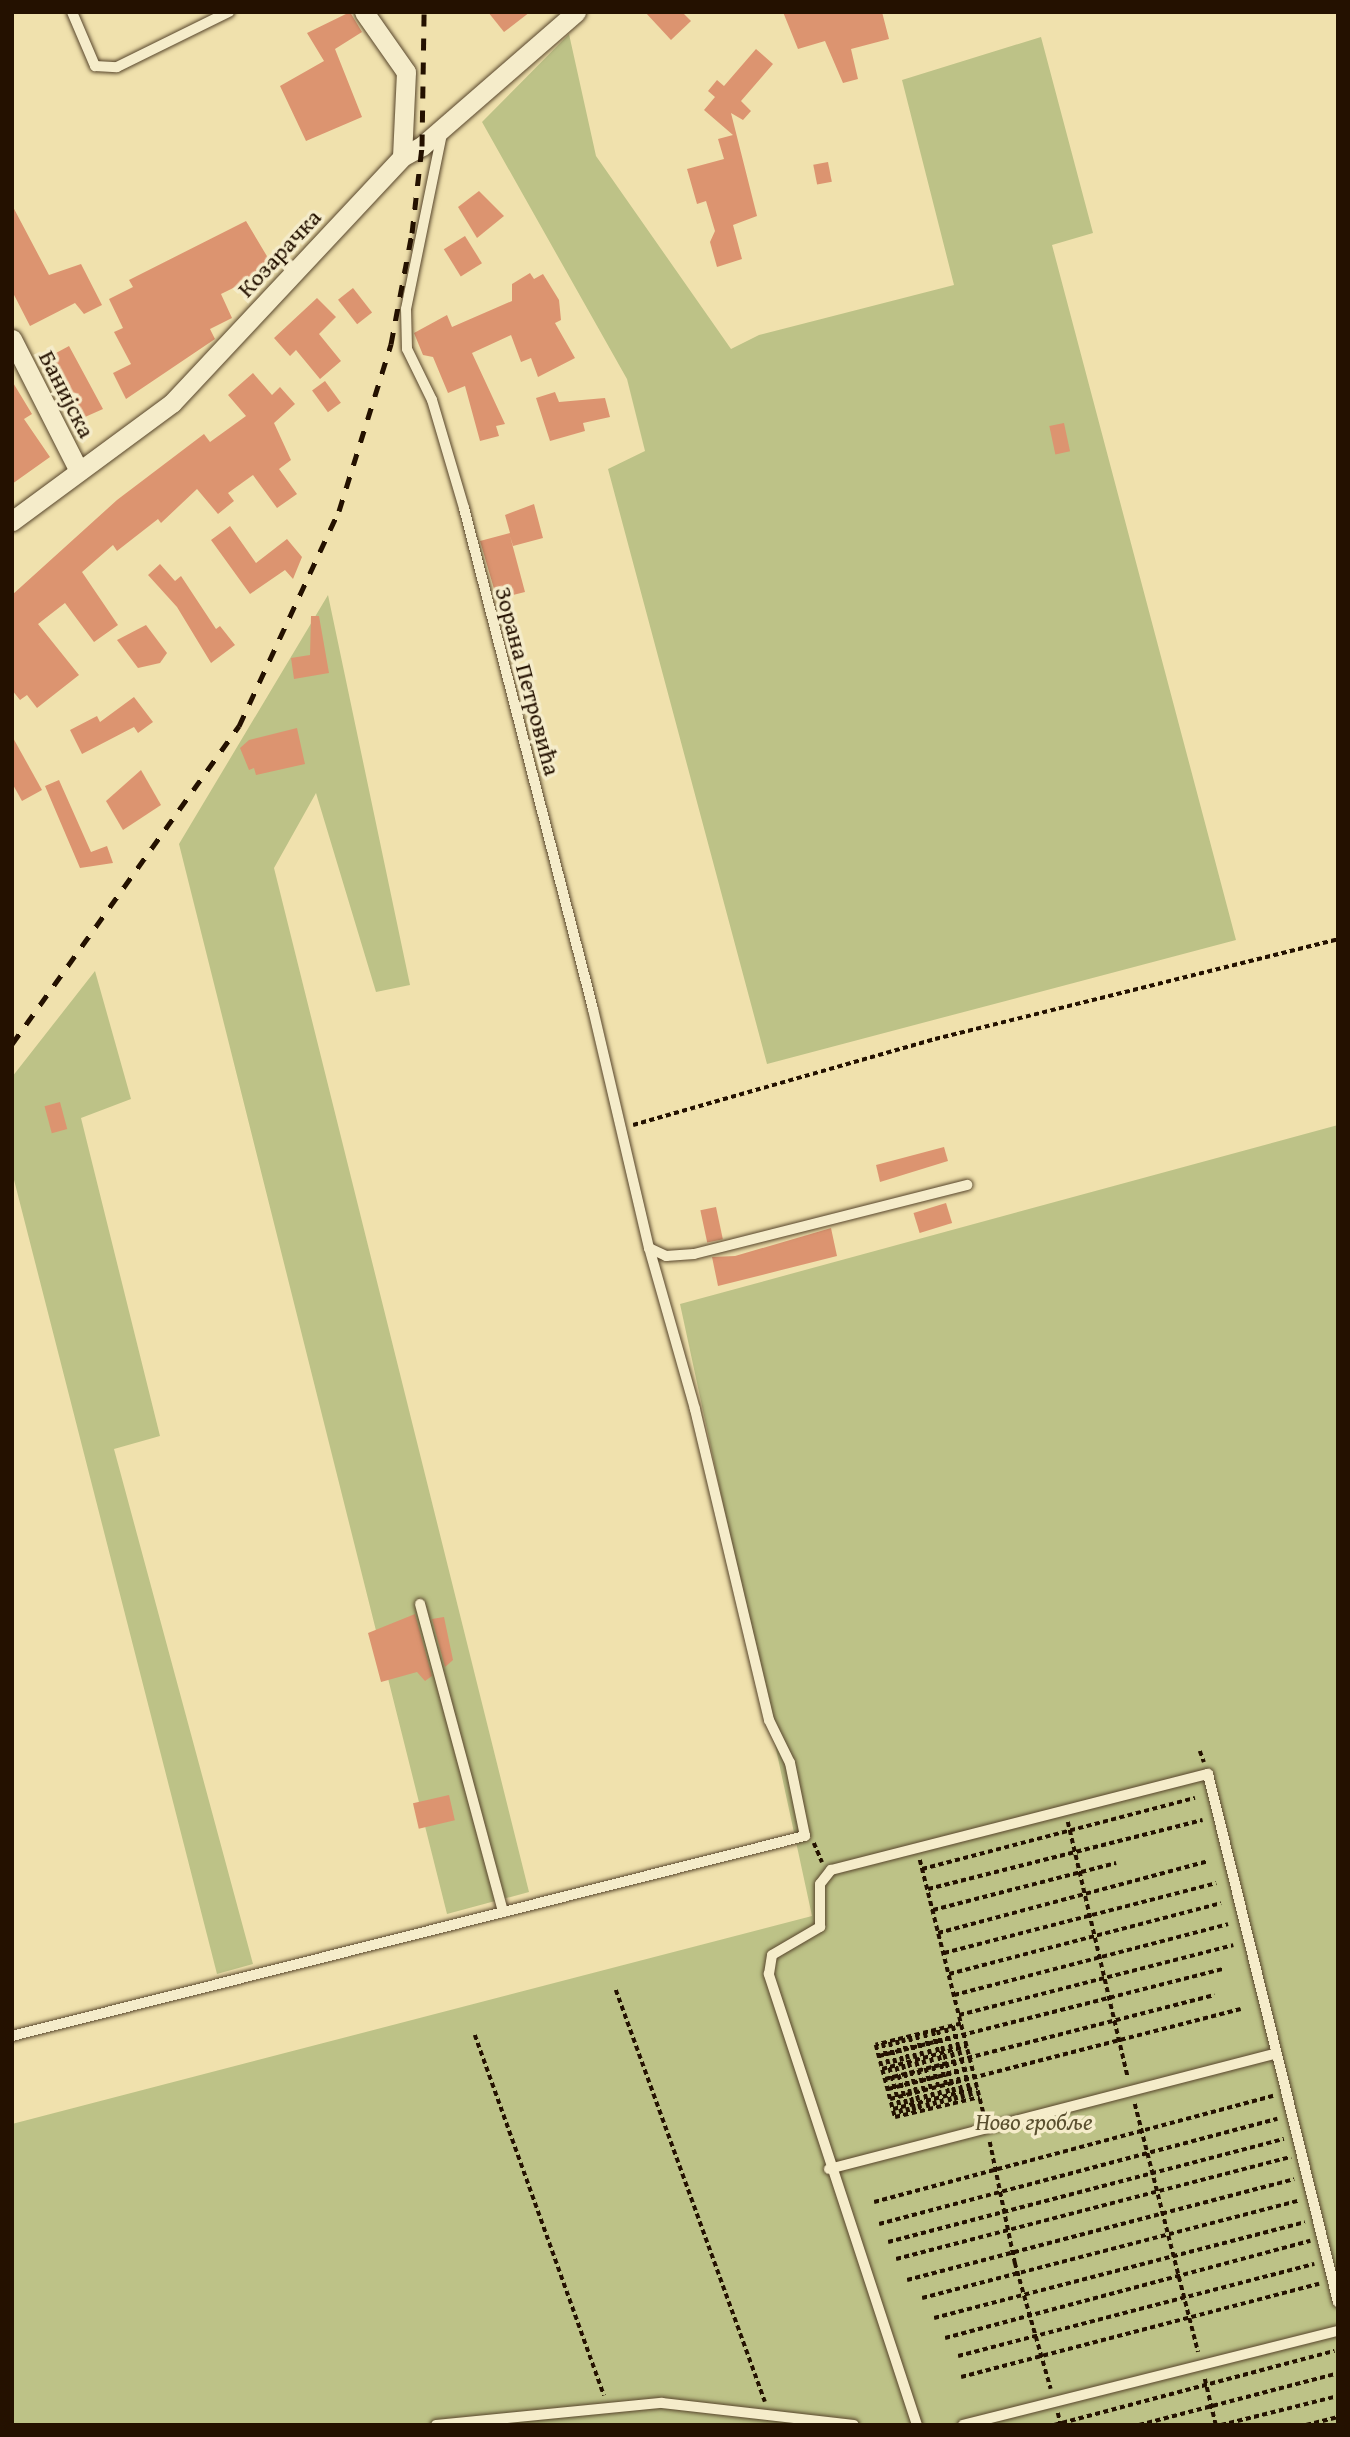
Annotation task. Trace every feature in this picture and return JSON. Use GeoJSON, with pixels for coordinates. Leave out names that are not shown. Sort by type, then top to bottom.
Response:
{"type":"FeatureCollection","features":[{"type":"Feature","properties":{"kind":"street"},"geometry":{"type":"LineString","coordinates":[[364,12],[406,72],[402,157]]}},
{"type":"Feature","properties":{"kind":"street","name":"Козарачка"},"geometry":{"type":"LineString","coordinates":[[12,522],[172,403],[402,157],[444,127],[576,12]]}},
{"type":"Feature","properties":{"kind":"street","name":"Банијска"},"geometry":{"type":"LineString","coordinates":[[12,339],[79,471]]}},
{"type":"Feature","properties":{"kind":"lane"},"geometry":{"type":"LineString","coordinates":[[72,12],[95,66],[117,67],[229,12]]}},
{"type":"Feature","properties":{"kind":"lane","name":"Зорана Петровића"},"geometry":{"type":"LineString","coordinates":[[444,127],[407,309],[407,349],[432,400],[464,508],[622,1129],[649,1248],[695,1409],[769,1720],[790,1763],[805,1836],[502,1912]]}},
{"type":"Feature","properties":{"kind":"lane"},"geometry":{"type":"LineString","coordinates":[[649,1248],[666,1256],[694,1254],[967,1185]]}},
{"type":"Feature","properties":{"kind":"lane"},"geometry":{"type":"LineString","coordinates":[[12,2035],[502,1912],[420,1604]]}},
{"type":"Feature","properties":{"kind":"lane"},"geometry":{"type":"LineString","coordinates":[[917,2425],[829,2169],[768,1964],[780,1948],[820,1927],[824,1876],[1065,1809],[1208,1774],[1338,2302]]}},
{"type":"Feature","properties":{"kind":"lane"},"geometry":{"type":"LineString","coordinates":[[829,2169],[1131,2088],[1276,2053]]}},
{"type":"Feature","properties":{"kind":"lane"},"geometry":{"type":"LineString","coordinates":[[963,2425],[1338,2331]]}},
{"type":"Feature","properties":{"kind":"lane"},"geometry":{"type":"LineString","coordinates":[[436,2425],[510,2420],[607,2405],[662,2403],[768,2412],[854,2425]]}},
{"type":"Feature","properties":{"kind":"path"},"geometry":{"type":"LineString","coordinates":[[622,1129],[935,1039],[1338,939]]}},
{"type":"Feature","properties":{"kind":"path"},"geometry":{"type":"LineString","coordinates":[[922,1869],[1195,1798]]}},
{"type":"Feature","properties":{"kind":"path"},"geometry":{"type":"LineString","coordinates":[[1065,1809],[1131,2088],[1206,2385],[1219,2425],[1338,2396]]}},
{"type":"Feature","properties":{"kind":"path"},"geometry":{"type":"LineString","coordinates":[[928,1889],[1202,1820]]}},
{"type":"Feature","properties":{"kind":"path"},"geometry":{"type":"LineString","coordinates":[[938,1933],[1209,1861]]}},
{"type":"Feature","properties":{"kind":"path"},"geometry":{"type":"LineString","coordinates":[[933,1910],[1116,1863]]}},
{"type":"Feature","properties":{"kind":"path"},"geometry":{"type":"LineString","coordinates":[[943,1953],[1216,1883]]}},
{"type":"Feature","properties":{"kind":"path"},"geometry":{"type":"LineString","coordinates":[[948,1974],[1221,1903]]}},
{"type":"Feature","properties":{"kind":"path"},"geometry":{"type":"LineString","coordinates":[[954,1995],[1228,1924]]}},
{"type":"Feature","properties":{"kind":"path"},"geometry":{"type":"LineString","coordinates":[[959,2015],[1233,1945]]}},
{"type":"Feature","properties":{"kind":"path"},"geometry":{"type":"LineString","coordinates":[[879,2056],[1224,1969]]}},
{"type":"Feature","properties":{"kind":"path"},"geometry":{"type":"LineString","coordinates":[[616,1990],[768,2412]]}},
{"type":"Feature","properties":{"kind":"path"},"geometry":{"type":"LineString","coordinates":[[885,2079],[1214,1995]]}},
{"type":"Feature","properties":{"kind":"path"},"geometry":{"type":"LineString","coordinates":[[890,2099],[1241,2009]]}},
{"type":"Feature","properties":{"kind":"path"},"geometry":{"type":"LineString","coordinates":[[961,2024],[876,2045],[890,2099],[895,2117],[980,2097]]}},
{"type":"Feature","properties":{"kind":"path"},"geometry":{"type":"LineString","coordinates":[[953,2026],[972,2099]]}},
{"type":"Feature","properties":{"kind":"path"},"geometry":{"type":"LineString","coordinates":[[946,2028],[964,2101]]}},
{"type":"Feature","properties":{"kind":"path"},"geometry":{"type":"LineString","coordinates":[[935,2031],[941,2040],[957,2102]]}},
{"type":"Feature","properties":{"kind":"path"},"geometry":{"type":"LineString","coordinates":[[935,2031],[935,2042],[951,2104]]}},
{"type":"Feature","properties":{"kind":"path"},"geometry":{"type":"LineString","coordinates":[[925,2033],[943,2105]]}},
{"type":"Feature","properties":{"kind":"path"},"geometry":{"type":"LineString","coordinates":[[475,2035],[607,2405]]}},
{"type":"Feature","properties":{"kind":"path"},"geometry":{"type":"LineString","coordinates":[[917,2035],[936,2107]]}},
{"type":"Feature","properties":{"kind":"path"},"geometry":{"type":"LineString","coordinates":[[910,2037],[929,2109]]}},
{"type":"Feature","properties":{"kind":"path"},"geometry":{"type":"LineString","coordinates":[[903,2038],[921,2111]]}},
{"type":"Feature","properties":{"kind":"path"},"geometry":{"type":"LineString","coordinates":[[897,2040],[915,2112]]}},
{"type":"Feature","properties":{"kind":"path"},"geometry":{"type":"LineString","coordinates":[[890,2042],[909,2114]]}},
{"type":"Feature","properties":{"kind":"path"},"geometry":{"type":"LineString","coordinates":[[883,2043],[902,2115]]}},
{"type":"Feature","properties":{"kind":"path"},"geometry":{"type":"LineString","coordinates":[[882,2068],[967,2046]]}},
{"type":"Feature","properties":{"kind":"path"},"geometry":{"type":"LineString","coordinates":[[888,2089],[972,2068]]}},
{"type":"Feature","properties":{"kind":"path"},"geometry":{"type":"LineString","coordinates":[[893,2109],[977,2088]]}},
{"type":"Feature","properties":{"kind":"path"},"geometry":{"type":"LineString","coordinates":[[874,2202],[1275,2095]]}},
{"type":"Feature","properties":{"kind":"path"},"geometry":{"type":"LineString","coordinates":[[879,2224],[1277,2119]]}},
{"type":"Feature","properties":{"kind":"path"},"geometry":{"type":"LineString","coordinates":[[888,2242],[1284,2139]]}},
{"type":"Feature","properties":{"kind":"path"},"geometry":{"type":"LineString","coordinates":[[896,2259],[1293,2157]]}},
{"type":"Feature","properties":{"kind":"path"},"geometry":{"type":"LineString","coordinates":[[907,2280],[1296,2178]]}},
{"type":"Feature","properties":{"kind":"path"},"geometry":{"type":"LineString","coordinates":[[922,2298],[1300,2200]]}},
{"type":"Feature","properties":{"kind":"path"},"geometry":{"type":"LineString","coordinates":[[934,2318],[1307,2221]]}},
{"type":"Feature","properties":{"kind":"path"},"geometry":{"type":"LineString","coordinates":[[945,2338],[1312,2240]]}},
{"type":"Feature","properties":{"kind":"path"},"geometry":{"type":"LineString","coordinates":[[958,2356],[1314,2264]]}},
{"type":"Feature","properties":{"kind":"path"},"geometry":{"type":"LineString","coordinates":[[961,2377],[1319,2284]]}},
{"type":"Feature","properties":{"kind":"path"},"geometry":{"type":"LineString","coordinates":[[1054,2425],[1334,2351]]}},
{"type":"Feature","properties":{"kind":"path"},"geometry":{"type":"LineString","coordinates":[[1139,2425],[1338,2373]]}},
{"type":"Feature","properties":{"kind":"path"},"geometry":{"type":"LineString","coordinates":[[1306,2425],[1338,2417]]}},
{"type":"Feature","properties":{"kind":"green space"},"geometry":{"type":"Polygon","coordinates":[[[569,34],[596,156],[731,349],[759,335],[954,285],[902,80],[1041,37],[1093,233],[1052,245],[1236,940],[767,1064],[608,469],[645,451],[627,379],[482,122],[569,34]]]}},
{"type":"Feature","properties":{"kind":"green space"},"geometry":{"type":"Polygon","coordinates":[[[328,595],[410,985],[376,992],[316,793],[274,868],[529,1892],[447,1914],[179,844],[328,595]]]}},
{"type":"Feature","properties":{"kind":"green space"},"geometry":{"type":"Polygon","coordinates":[[[95,971],[131,1099],[81,1118],[160,1436],[114,1449],[253,1964],[217,1974],[12,1172],[12,1077],[95,971]]]}},
{"type":"Feature","properties":{"kind":"green space","name":"Ново гробље"},"geometry":{"type":"Polygon","coordinates":[[[1338,1125],[1338,2425],[12,2425],[12,2124],[812,1916],[680,1304],[1338,1125]]]}},
{"type":"Feature","properties":{"kind":"building"},"geometry":{"type":"Polygon","coordinates":[[[350,12],[362,32],[335,49],[362,117],[306,141],[280,86],[324,61],[307,33],[350,12]]]}},
{"type":"Feature","properties":{"kind":"building"},"geometry":{"type":"Polygon","coordinates":[[[488,12],[530,12],[504,32],[488,12]]]}},
{"type":"Feature","properties":{"kind":"building"},"geometry":{"type":"Polygon","coordinates":[[[645,12],[682,12],[691,21],[671,40],[645,12]]]}},
{"type":"Feature","properties":{"kind":"building"},"geometry":{"type":"Polygon","coordinates":[[[783,12],[882,12],[889,39],[851,49],[858,79],[843,83],[825,41],[798,49],[783,12]]]}},
{"type":"Feature","properties":{"kind":"building"},"geometry":{"type":"Polygon","coordinates":[[[756,49],[773,64],[741,101],[751,111],[743,120],[731,113],[757,216],[733,225],[742,259],[717,267],[710,242],[715,231],[706,201],[697,204],[687,169],[724,159],[718,139],[733,135],[704,110],[715,97],[708,91],[717,80],[724,86],[756,49]]]}},
{"type":"Feature","properties":{"kind":"building"},"geometry":{"type":"Polygon","coordinates":[[[828,162],[832,182],[817,184],[813,165],[828,162]]]}},
{"type":"Feature","properties":{"kind":"building"},"geometry":{"type":"Polygon","coordinates":[[[479,191],[504,216],[477,238],[458,207],[479,191]]]}},
{"type":"Feature","properties":{"kind":"building"},"geometry":{"type":"Polygon","coordinates":[[[12,205],[49,275],[81,264],[102,305],[84,314],[75,303],[30,326],[12,291],[12,205]]]}},
{"type":"Feature","properties":{"kind":"building"},"geometry":{"type":"Polygon","coordinates":[[[246,221],[274,268],[221,294],[232,318],[210,329],[215,339],[126,399],[113,373],[131,364],[114,332],[123,328],[109,299],[133,287],[129,280],[246,221]]]}},
{"type":"Feature","properties":{"kind":"building"},"geometry":{"type":"Polygon","coordinates":[[[465,236],[482,263],[461,276],[444,249],[465,236]]]}},
{"type":"Feature","properties":{"kind":"building"},"geometry":{"type":"Polygon","coordinates":[[[530,273],[534,279],[543,274],[559,300],[561,320],[555,323],[575,358],[538,377],[531,358],[521,362],[511,335],[472,353],[505,424],[496,426],[499,436],[480,441],[465,386],[448,393],[433,357],[423,355],[414,333],[447,315],[452,327],[512,301],[512,284],[530,273]]]}},
{"type":"Feature","properties":{"kind":"building"},"geometry":{"type":"Polygon","coordinates":[[[353,288],[372,312],[357,324],[338,300],[353,288]]]}},
{"type":"Feature","properties":{"kind":"building"},"geometry":{"type":"Polygon","coordinates":[[[317,298],[336,317],[319,334],[341,361],[320,379],[296,350],[290,356],[274,338],[317,298]]]}},
{"type":"Feature","properties":{"kind":"building"},"geometry":{"type":"Polygon","coordinates":[[[69,346],[103,409],[85,417],[64,380],[56,384],[43,360],[69,346]]]}},
{"type":"Feature","properties":{"kind":"building"},"geometry":{"type":"Polygon","coordinates":[[[253,373],[272,395],[280,387],[295,404],[274,423],[291,460],[279,469],[297,494],[277,508],[253,475],[228,493],[234,501],[218,514],[197,489],[161,523],[158,519],[117,551],[113,545],[82,572],[118,625],[94,642],[65,603],[38,624],[79,675],[37,708],[27,695],[20,700],[12,690],[12,595],[117,500],[204,434],[210,442],[246,416],[228,395],[253,373]]]}},
{"type":"Feature","properties":{"kind":"building"},"geometry":{"type":"Polygon","coordinates":[[[12,381],[32,414],[24,419],[50,457],[12,484],[12,381]]]}},
{"type":"Feature","properties":{"kind":"building"},"geometry":{"type":"Polygon","coordinates":[[[325,381],[341,403],[328,412],[312,390],[325,381]]]}},
{"type":"Feature","properties":{"kind":"building"},"geometry":{"type":"Polygon","coordinates":[[[555,392],[559,402],[605,398],[610,417],[583,423],[585,431],[550,441],[536,398],[555,392]]]}},
{"type":"Feature","properties":{"kind":"building"},"geometry":{"type":"Polygon","coordinates":[[[1064,423],[1070,451],[1055,454],[1049,426],[1064,423]]]}},
{"type":"Feature","properties":{"kind":"building"},"geometry":{"type":"Polygon","coordinates":[[[534,504],[543,538],[513,546],[510,536],[525,592],[497,599],[480,541],[510,533],[505,515],[534,504]]]}},
{"type":"Feature","properties":{"kind":"building"},"geometry":{"type":"Polygon","coordinates":[[[230,526],[256,563],[287,539],[302,557],[293,579],[285,570],[250,594],[211,540],[230,526]]]}},
{"type":"Feature","properties":{"kind":"building"},"geometry":{"type":"Polygon","coordinates":[[[160,564],[175,581],[181,576],[216,629],[220,626],[235,645],[211,663],[177,607],[148,575],[160,564]]]}},
{"type":"Feature","properties":{"kind":"building"},"geometry":{"type":"Polygon","coordinates":[[[311,616],[319,616],[329,673],[294,679],[291,658],[310,655],[311,616]]]}},
{"type":"Feature","properties":{"kind":"building"},"geometry":{"type":"Polygon","coordinates":[[[146,625],[167,653],[160,663],[138,668],[117,640],[146,625]]]}},
{"type":"Feature","properties":{"kind":"building"},"geometry":{"type":"Polygon","coordinates":[[[134,697],[153,722],[138,733],[134,727],[82,754],[70,730],[97,716],[100,722],[134,697]]]}},
{"type":"Feature","properties":{"kind":"building"},"geometry":{"type":"Polygon","coordinates":[[[297,728],[305,764],[256,775],[254,768],[249,770],[240,748],[249,740],[297,728]]]}},
{"type":"Feature","properties":{"kind":"building"},"geometry":{"type":"Polygon","coordinates":[[[12,736],[42,790],[22,801],[12,783],[12,736]]]}},
{"type":"Feature","properties":{"kind":"building"},"geometry":{"type":"Polygon","coordinates":[[[141,770],[161,805],[123,830],[106,801],[141,770]]]}},
{"type":"Feature","properties":{"kind":"building"},"geometry":{"type":"Polygon","coordinates":[[[59,780],[91,852],[107,846],[113,863],[80,868],[45,786],[59,780]]]}},
{"type":"Feature","properties":{"kind":"building"},"geometry":{"type":"Polygon","coordinates":[[[60,1102],[67,1129],[52,1133],[45,1106],[60,1102]]]}},
{"type":"Feature","properties":{"kind":"building"},"geometry":{"type":"Polygon","coordinates":[[[944,1147],[948,1161],[880,1182],[876,1165],[944,1147]]]}},
{"type":"Feature","properties":{"kind":"building"},"geometry":{"type":"Polygon","coordinates":[[[946,1203],[952,1223],[920,1233],[913,1213],[946,1203]]]}},
{"type":"Feature","properties":{"kind":"building"},"geometry":{"type":"Polygon","coordinates":[[[716,1207],[723,1239],[707,1243],[700,1210],[716,1207]]]}},
{"type":"Feature","properties":{"kind":"building"},"geometry":{"type":"Polygon","coordinates":[[[831,1228],[837,1256],[718,1286],[712,1257],[735,1256],[831,1228]]]}},
{"type":"Feature","properties":{"kind":"building"},"geometry":{"type":"Polygon","coordinates":[[[415,1614],[432,1676],[425,1681],[417,1672],[381,1682],[368,1633],[415,1614]]]}},
{"type":"Feature","properties":{"kind":"building"},"geometry":{"type":"Polygon","coordinates":[[[444,1617],[453,1660],[445,1667],[432,1619],[444,1617]]]}},
{"type":"Feature","properties":{"kind":"building"},"geometry":{"type":"Polygon","coordinates":[[[449,1795],[455,1820],[419,1829],[413,1803],[449,1795]]]}},
{"type":"Feature","properties":{"kind":"railway"},"geometry":{"type":"LineString","coordinates":[[12,1044],[239,726],[339,511],[391,344],[412,233],[422,146],[424,12]]}}]}
